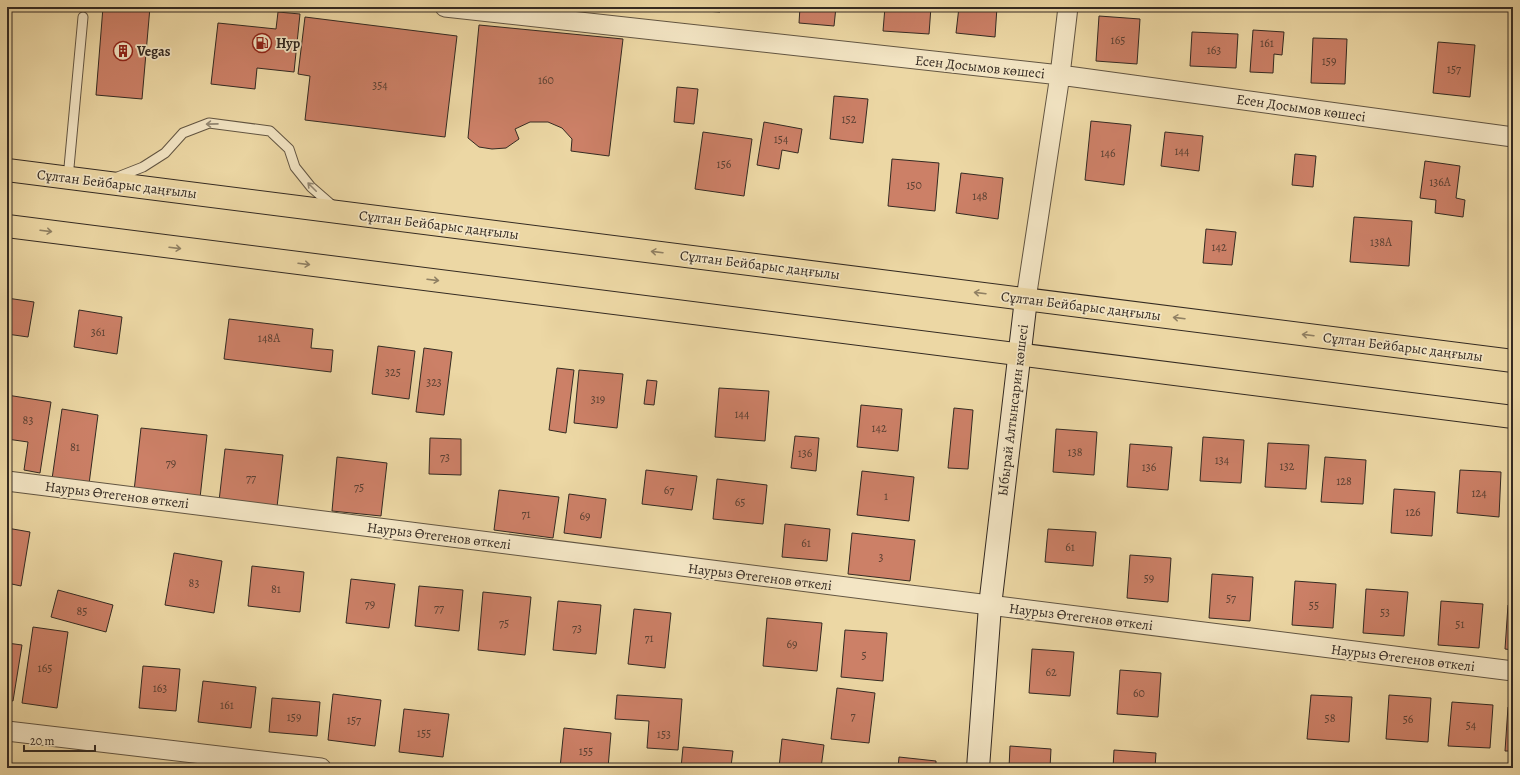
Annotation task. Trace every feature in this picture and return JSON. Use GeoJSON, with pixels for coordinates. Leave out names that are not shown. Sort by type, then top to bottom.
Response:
{"type":"FeatureCollection","features":[{"type":"Feature","properties":{"kind":"main road","name":"Сұлтан Бейбарыс даңғылы"},"geometry":{"type":"LineString","coordinates":[[7,170],[1513,361]]}},
{"type":"Feature","properties":{"kind":"main road"},"geometry":{"type":"LineString","coordinates":[[7,226],[1513,417]]}},
{"type":"Feature","properties":{"kind":"street","name":"Есен Досымов көшесі"},"geometry":{"type":"LineString","coordinates":[[445,7],[1060,75],[1513,137]]}},
{"type":"Feature","properties":{"kind":"street","name":"Ыбырай Алтынсарин көшесі"},"geometry":{"type":"LineString","coordinates":[[978,768],[990,606],[1019,355],[1060,75],[1068,7]]}},
{"type":"Feature","properties":{"kind":"street","name":"Наурыз Өтегенов өткелі"},"geometry":{"type":"LineString","coordinates":[[7,481],[1513,671]]}},
{"type":"Feature","properties":{"kind":"street"},"geometry":{"type":"LineString","coordinates":[[7,731],[321,768]]}},
{"type":"Feature","properties":{"kind":"lane"},"geometry":{"type":"LineString","coordinates":[[68,178],[83,17]]}},
{"type":"Feature","properties":{"kind":"lane"},"geometry":{"type":"LineString","coordinates":[[103,182],[143,167],[165,153],[183,133],[209,122],[270,131],[289,149],[295,167],[311,187],[341,213]]}},
{"type":"Feature","properties":{"kind":"building","name":"Vegas"},"geometry":{"type":"Polygon","coordinates":[[[103,7],[150,7],[142,99],[96,95],[103,7]]]}},
{"type":"Feature","properties":{"kind":"building"},"geometry":{"type":"Polygon","coordinates":[[[676,7],[720,7],[720,12],[676,9],[676,7]]]}},
{"type":"Feature","properties":{"kind":"building"},"geometry":{"type":"Polygon","coordinates":[[[800,7],[836,7],[834,26],[799,23],[800,7]]]}},
{"type":"Feature","properties":{"kind":"building"},"geometry":{"type":"Polygon","coordinates":[[[885,7],[931,7],[929,34],[883,31],[885,7]]]}},
{"type":"Feature","properties":{"kind":"building"},"geometry":{"type":"Polygon","coordinates":[[[959,7],[997,7],[995,37],[956,33],[959,7]]]}},
{"type":"Feature","properties":{"kind":"building"},"geometry":{"type":"Polygon","coordinates":[[[278,12],[300,14],[294,72],[257,68],[255,89],[211,84],[218,23],[276,29],[278,12]]]}},
{"type":"Feature","properties":{"kind":"building"},"geometry":{"type":"Polygon","coordinates":[[[1099,16],[1140,19],[1137,64],[1096,61],[1099,16]]]}},
{"type":"Feature","properties":{"kind":"building"},"geometry":{"type":"Polygon","coordinates":[[[305,17],[457,36],[445,137],[305,120],[310,76],[298,74],[305,17]]]}},
{"type":"Feature","properties":{"kind":"building"},"geometry":{"type":"Polygon","coordinates":[[[479,25],[623,39],[609,156],[571,151],[572,139],[562,128],[548,122],[530,122],[515,129],[519,139],[506,148],[492,149],[479,147],[468,138],[479,25]]]}},
{"type":"Feature","properties":{"kind":"building"},"geometry":{"type":"Polygon","coordinates":[[[1253,30],[1284,32],[1282,55],[1274,54],[1273,73],[1250,72],[1253,30]]]}},
{"type":"Feature","properties":{"kind":"building"},"geometry":{"type":"Polygon","coordinates":[[[1192,32],[1238,34],[1236,68],[1190,66],[1192,32]]]}},
{"type":"Feature","properties":{"kind":"building"},"geometry":{"type":"Polygon","coordinates":[[[1313,38],[1347,39],[1345,84],[1311,83],[1313,38]]]}},
{"type":"Feature","properties":{"kind":"building"},"geometry":{"type":"Polygon","coordinates":[[[1438,42],[1475,45],[1470,97],[1433,93],[1438,42]]]}},
{"type":"Feature","properties":{"kind":"building"},"geometry":{"type":"Polygon","coordinates":[[[677,87],[698,89],[694,124],[674,122],[677,87]]]}},
{"type":"Feature","properties":{"kind":"building"},"geometry":{"type":"Polygon","coordinates":[[[834,96],[868,99],[863,143],[830,139],[834,96]]]}},
{"type":"Feature","properties":{"kind":"building"},"geometry":{"type":"Polygon","coordinates":[[[1091,121],[1131,125],[1124,185],[1085,180],[1091,121]]]}},
{"type":"Feature","properties":{"kind":"building"},"geometry":{"type":"Polygon","coordinates":[[[764,122],[802,129],[798,153],[782,150],[779,169],[757,165],[764,122]]]}},
{"type":"Feature","properties":{"kind":"building"},"geometry":{"type":"Polygon","coordinates":[[[703,132],[752,139],[744,196],[695,189],[703,132]]]}},
{"type":"Feature","properties":{"kind":"building"},"geometry":{"type":"Polygon","coordinates":[[[1165,132],[1203,136],[1199,171],[1161,166],[1165,132]]]}},
{"type":"Feature","properties":{"kind":"building"},"geometry":{"type":"Polygon","coordinates":[[[1295,154],[1316,156],[1313,187],[1292,185],[1295,154]]]}},
{"type":"Feature","properties":{"kind":"building"},"geometry":{"type":"Polygon","coordinates":[[[892,159],[939,163],[935,211],[888,206],[892,159]]]}},
{"type":"Feature","properties":{"kind":"building"},"geometry":{"type":"Polygon","coordinates":[[[1425,161],[1460,166],[1456,198],[1465,200],[1463,217],[1435,213],[1436,200],[1420,198],[1425,161]]]}},
{"type":"Feature","properties":{"kind":"building"},"geometry":{"type":"Polygon","coordinates":[[[961,173],[1003,178],[998,219],[956,213],[961,173]]]}},
{"type":"Feature","properties":{"kind":"building"},"geometry":{"type":"Polygon","coordinates":[[[1354,217],[1412,221],[1409,266],[1350,262],[1354,217]]]}},
{"type":"Feature","properties":{"kind":"building"},"geometry":{"type":"Polygon","coordinates":[[[1206,229],[1236,232],[1232,265],[1203,263],[1206,229]]]}},
{"type":"Feature","properties":{"kind":"building"},"geometry":{"type":"Polygon","coordinates":[[[7,298],[34,302],[28,337],[7,334],[7,298]]]}},
{"type":"Feature","properties":{"kind":"building"},"geometry":{"type":"Polygon","coordinates":[[[79,310],[122,317],[117,354],[74,347],[79,310]]]}},
{"type":"Feature","properties":{"kind":"building"},"geometry":{"type":"Polygon","coordinates":[[[229,319],[313,329],[311,348],[333,350],[331,372],[224,359],[229,319]]]}},
{"type":"Feature","properties":{"kind":"building"},"geometry":{"type":"Polygon","coordinates":[[[378,346],[415,351],[409,399],[372,394],[378,346]]]}},
{"type":"Feature","properties":{"kind":"building"},"geometry":{"type":"Polygon","coordinates":[[[424,348],[452,352],[444,415],[416,412],[424,348]]]}},
{"type":"Feature","properties":{"kind":"building"},"geometry":{"type":"Polygon","coordinates":[[[557,368],[574,370],[566,433],[549,430],[557,368]]]}},
{"type":"Feature","properties":{"kind":"building"},"geometry":{"type":"Polygon","coordinates":[[[579,370],[623,374],[617,428],[574,423],[579,370]]]}},
{"type":"Feature","properties":{"kind":"building"},"geometry":{"type":"Polygon","coordinates":[[[647,380],[657,381],[654,405],[644,404],[647,380]]]}},
{"type":"Feature","properties":{"kind":"building"},"geometry":{"type":"Polygon","coordinates":[[[719,388],[769,391],[765,441],[715,437],[719,388]]]}},
{"type":"Feature","properties":{"kind":"building"},"geometry":{"type":"Polygon","coordinates":[[[7,395],[51,402],[40,473],[24,470],[28,442],[7,439],[7,395]]]}},
{"type":"Feature","properties":{"kind":"building"},"geometry":{"type":"Polygon","coordinates":[[[861,405],[902,409],[898,451],[857,447],[861,405]]]}},
{"type":"Feature","properties":{"kind":"building"},"geometry":{"type":"Polygon","coordinates":[[[954,408],[973,410],[968,469],[948,468],[954,408]]]}},
{"type":"Feature","properties":{"kind":"building"},"geometry":{"type":"Polygon","coordinates":[[[62,409],[98,415],[89,484],[52,479],[62,409]]]}},
{"type":"Feature","properties":{"kind":"building"},"geometry":{"type":"Polygon","coordinates":[[[141,428],[207,435],[200,498],[134,491],[141,428]]]}},
{"type":"Feature","properties":{"kind":"building"},"geometry":{"type":"Polygon","coordinates":[[[1056,429],[1097,432],[1094,475],[1053,472],[1056,429]]]}},
{"type":"Feature","properties":{"kind":"building"},"geometry":{"type":"Polygon","coordinates":[[[795,436],[819,438],[816,471],[791,468],[795,436]]]}},
{"type":"Feature","properties":{"kind":"building"},"geometry":{"type":"Polygon","coordinates":[[[1203,437],[1244,440],[1241,483],[1200,481],[1203,437]]]}},
{"type":"Feature","properties":{"kind":"building"},"geometry":{"type":"Polygon","coordinates":[[[430,438],[461,439],[461,475],[429,474],[430,438]]]}},
{"type":"Feature","properties":{"kind":"building"},"geometry":{"type":"Polygon","coordinates":[[[1268,443],[1309,445],[1306,489],[1265,487],[1268,443]]]}},
{"type":"Feature","properties":{"kind":"building"},"geometry":{"type":"Polygon","coordinates":[[[1130,444],[1172,447],[1168,490],[1127,487],[1130,444]]]}},
{"type":"Feature","properties":{"kind":"building"},"geometry":{"type":"Polygon","coordinates":[[[225,449],[283,455],[277,507],[219,501],[225,449]]]}},
{"type":"Feature","properties":{"kind":"building"},"geometry":{"type":"Polygon","coordinates":[[[337,457],[387,463],[381,516],[332,511],[337,457]]]}},
{"type":"Feature","properties":{"kind":"building"},"geometry":{"type":"Polygon","coordinates":[[[1325,457],[1366,460],[1363,504],[1321,502],[1325,457]]]}},
{"type":"Feature","properties":{"kind":"building"},"geometry":{"type":"Polygon","coordinates":[[[646,470],[697,476],[692,510],[642,504],[646,470]]]}},
{"type":"Feature","properties":{"kind":"building"},"geometry":{"type":"Polygon","coordinates":[[[1460,470],[1501,472],[1499,517],[1457,513],[1460,470]]]}},
{"type":"Feature","properties":{"kind":"building"},"geometry":{"type":"Polygon","coordinates":[[[862,471],[914,477],[909,521],[857,515],[862,471]]]}},
{"type":"Feature","properties":{"kind":"building"},"geometry":{"type":"Polygon","coordinates":[[[717,479],[767,485],[763,524],[713,519],[717,479]]]}},
{"type":"Feature","properties":{"kind":"building"},"geometry":{"type":"Polygon","coordinates":[[[1394,489],[1435,492],[1432,536],[1391,533],[1394,489]]]}},
{"type":"Feature","properties":{"kind":"building"},"geometry":{"type":"Polygon","coordinates":[[[499,490],[559,497],[553,538],[494,530],[499,490]]]}},
{"type":"Feature","properties":{"kind":"building"},"geometry":{"type":"Polygon","coordinates":[[[569,494],[606,499],[601,538],[564,533],[569,494]]]}},
{"type":"Feature","properties":{"kind":"building"},"geometry":{"type":"Polygon","coordinates":[[[785,524],[830,529],[827,561],[782,557],[785,524]]]}},
{"type":"Feature","properties":{"kind":"building"},"geometry":{"type":"Polygon","coordinates":[[[7,528],[30,532],[21,586],[7,583],[7,528]]]}},
{"type":"Feature","properties":{"kind":"building"},"geometry":{"type":"Polygon","coordinates":[[[1048,529],[1096,532],[1093,566],[1045,562],[1048,529]]]}},
{"type":"Feature","properties":{"kind":"building"},"geometry":{"type":"Polygon","coordinates":[[[852,533],[915,540],[910,581],[848,574],[852,533]]]}},
{"type":"Feature","properties":{"kind":"building"},"geometry":{"type":"Polygon","coordinates":[[[174,553],[222,561],[214,613],[165,605],[174,553]]]}},
{"type":"Feature","properties":{"kind":"building"},"geometry":{"type":"Polygon","coordinates":[[[1130,555],[1171,558],[1168,602],[1127,598],[1130,555]]]}},
{"type":"Feature","properties":{"kind":"building"},"geometry":{"type":"Polygon","coordinates":[[[252,566],[304,572],[300,612],[248,606],[252,566]]]}},
{"type":"Feature","properties":{"kind":"building"},"geometry":{"type":"Polygon","coordinates":[[[1212,574],[1253,577],[1250,621],[1209,618],[1212,574]]]}},
{"type":"Feature","properties":{"kind":"building"},"geometry":{"type":"Polygon","coordinates":[[[351,579],[395,584],[389,628],[346,623],[351,579]]]}},
{"type":"Feature","properties":{"kind":"building"},"geometry":{"type":"Polygon","coordinates":[[[1295,581],[1336,584],[1333,628],[1292,625],[1295,581]]]}},
{"type":"Feature","properties":{"kind":"building"},"geometry":{"type":"Polygon","coordinates":[[[419,586],[463,590],[459,631],[415,626],[419,586]]]}},
{"type":"Feature","properties":{"kind":"building"},"geometry":{"type":"Polygon","coordinates":[[[1366,589],[1408,592],[1404,636],[1363,633],[1366,589]]]}},
{"type":"Feature","properties":{"kind":"building"},"geometry":{"type":"Polygon","coordinates":[[[58,590],[113,605],[106,632],[51,617],[58,590]]]}},
{"type":"Feature","properties":{"kind":"building"},"geometry":{"type":"Polygon","coordinates":[[[483,592],[531,597],[525,655],[478,650],[483,592]]]}},
{"type":"Feature","properties":{"kind":"building"},"geometry":{"type":"Polygon","coordinates":[[[558,601],[601,605],[596,654],[553,650],[558,601]]]}},
{"type":"Feature","properties":{"kind":"building"},"geometry":{"type":"Polygon","coordinates":[[[1441,601],[1483,604],[1479,648],[1438,645],[1441,601]]]}},
{"type":"Feature","properties":{"kind":"building"},"geometry":{"type":"Polygon","coordinates":[[[1508,605],[1513,606],[1513,650],[1505,649],[1508,605]]]}},
{"type":"Feature","properties":{"kind":"building"},"geometry":{"type":"Polygon","coordinates":[[[634,609],[671,613],[665,668],[628,664],[634,609]]]}},
{"type":"Feature","properties":{"kind":"building"},"geometry":{"type":"Polygon","coordinates":[[[767,618],[822,623],[817,671],[763,666],[767,618]]]}},
{"type":"Feature","properties":{"kind":"building"},"geometry":{"type":"Polygon","coordinates":[[[33,627],[68,632],[57,708],[22,703],[33,627]]]}},
{"type":"Feature","properties":{"kind":"building"},"geometry":{"type":"Polygon","coordinates":[[[845,630],[887,633],[883,681],[841,677],[845,630]]]}},
{"type":"Feature","properties":{"kind":"building"},"geometry":{"type":"Polygon","coordinates":[[[7,643],[22,645],[13,701],[7,700],[7,643]]]}},
{"type":"Feature","properties":{"kind":"building"},"geometry":{"type":"Polygon","coordinates":[[[1032,649],[1074,652],[1070,696],[1029,693],[1032,649]]]}},
{"type":"Feature","properties":{"kind":"building"},"geometry":{"type":"Polygon","coordinates":[[[143,666],[180,669],[176,711],[139,708],[143,666]]]}},
{"type":"Feature","properties":{"kind":"building"},"geometry":{"type":"Polygon","coordinates":[[[1120,670],[1161,673],[1158,717],[1117,714],[1120,670]]]}},
{"type":"Feature","properties":{"kind":"building"},"geometry":{"type":"Polygon","coordinates":[[[203,681],[256,687],[251,728],[198,722],[203,681]]]}},
{"type":"Feature","properties":{"kind":"building"},"geometry":{"type":"Polygon","coordinates":[[[837,688],[875,693],[869,743],[831,739],[837,688]]]}},
{"type":"Feature","properties":{"kind":"building"},"geometry":{"type":"Polygon","coordinates":[[[333,694],[381,700],[375,746],[328,740],[333,694]]]}},
{"type":"Feature","properties":{"kind":"building"},"geometry":{"type":"Polygon","coordinates":[[[617,695],[682,699],[678,750],[647,748],[649,721],[615,719],[617,695]]]}},
{"type":"Feature","properties":{"kind":"building"},"geometry":{"type":"Polygon","coordinates":[[[1311,695],[1352,697],[1349,742],[1307,739],[1311,695]]]}},
{"type":"Feature","properties":{"kind":"building"},"geometry":{"type":"Polygon","coordinates":[[[1389,695],[1431,698],[1428,742],[1386,739],[1389,695]]]}},
{"type":"Feature","properties":{"kind":"building"},"geometry":{"type":"Polygon","coordinates":[[[272,698],[320,702],[317,736],[269,732],[272,698]]]}},
{"type":"Feature","properties":{"kind":"building"},"geometry":{"type":"Polygon","coordinates":[[[1452,702],[1493,705],[1490,748],[1448,746],[1452,702]]]}},
{"type":"Feature","properties":{"kind":"building"},"geometry":{"type":"Polygon","coordinates":[[[1508,707],[1513,707],[1513,751],[1505,751],[1508,707]]]}},
{"type":"Feature","properties":{"kind":"building"},"geometry":{"type":"Polygon","coordinates":[[[404,709],[449,714],[443,757],[399,752],[404,709]]]}},
{"type":"Feature","properties":{"kind":"building"},"geometry":{"type":"Polygon","coordinates":[[[564,728],[611,733],[608,768],[560,768],[564,728]]]}},
{"type":"Feature","properties":{"kind":"building"},"geometry":{"type":"Polygon","coordinates":[[[782,739],[824,745],[821,768],[779,768],[782,739]]]}},
{"type":"Feature","properties":{"kind":"building"},"geometry":{"type":"Polygon","coordinates":[[[1010,746],[1051,749],[1050,768],[1009,768],[1010,746]]]}},
{"type":"Feature","properties":{"kind":"building"},"geometry":{"type":"Polygon","coordinates":[[[683,747],[733,751],[731,766],[738,766],[738,768],[681,768],[683,747]]]}},
{"type":"Feature","properties":{"kind":"building"},"geometry":{"type":"Polygon","coordinates":[[[1114,750],[1156,753],[1155,768],[1113,768],[1114,750]]]}},
{"type":"Feature","properties":{"kind":"building"},"geometry":{"type":"Polygon","coordinates":[[[899,757],[936,761],[936,768],[898,768],[899,757]]]}},
{"type":"Feature","properties":{"kind":"place","name":"Нур"},"geometry":{"type":"Point","coordinates":[262,43]}},
{"type":"Feature","properties":{"kind":"place","name":"Vegas"},"geometry":{"type":"Point","coordinates":[123,51]}}]}
